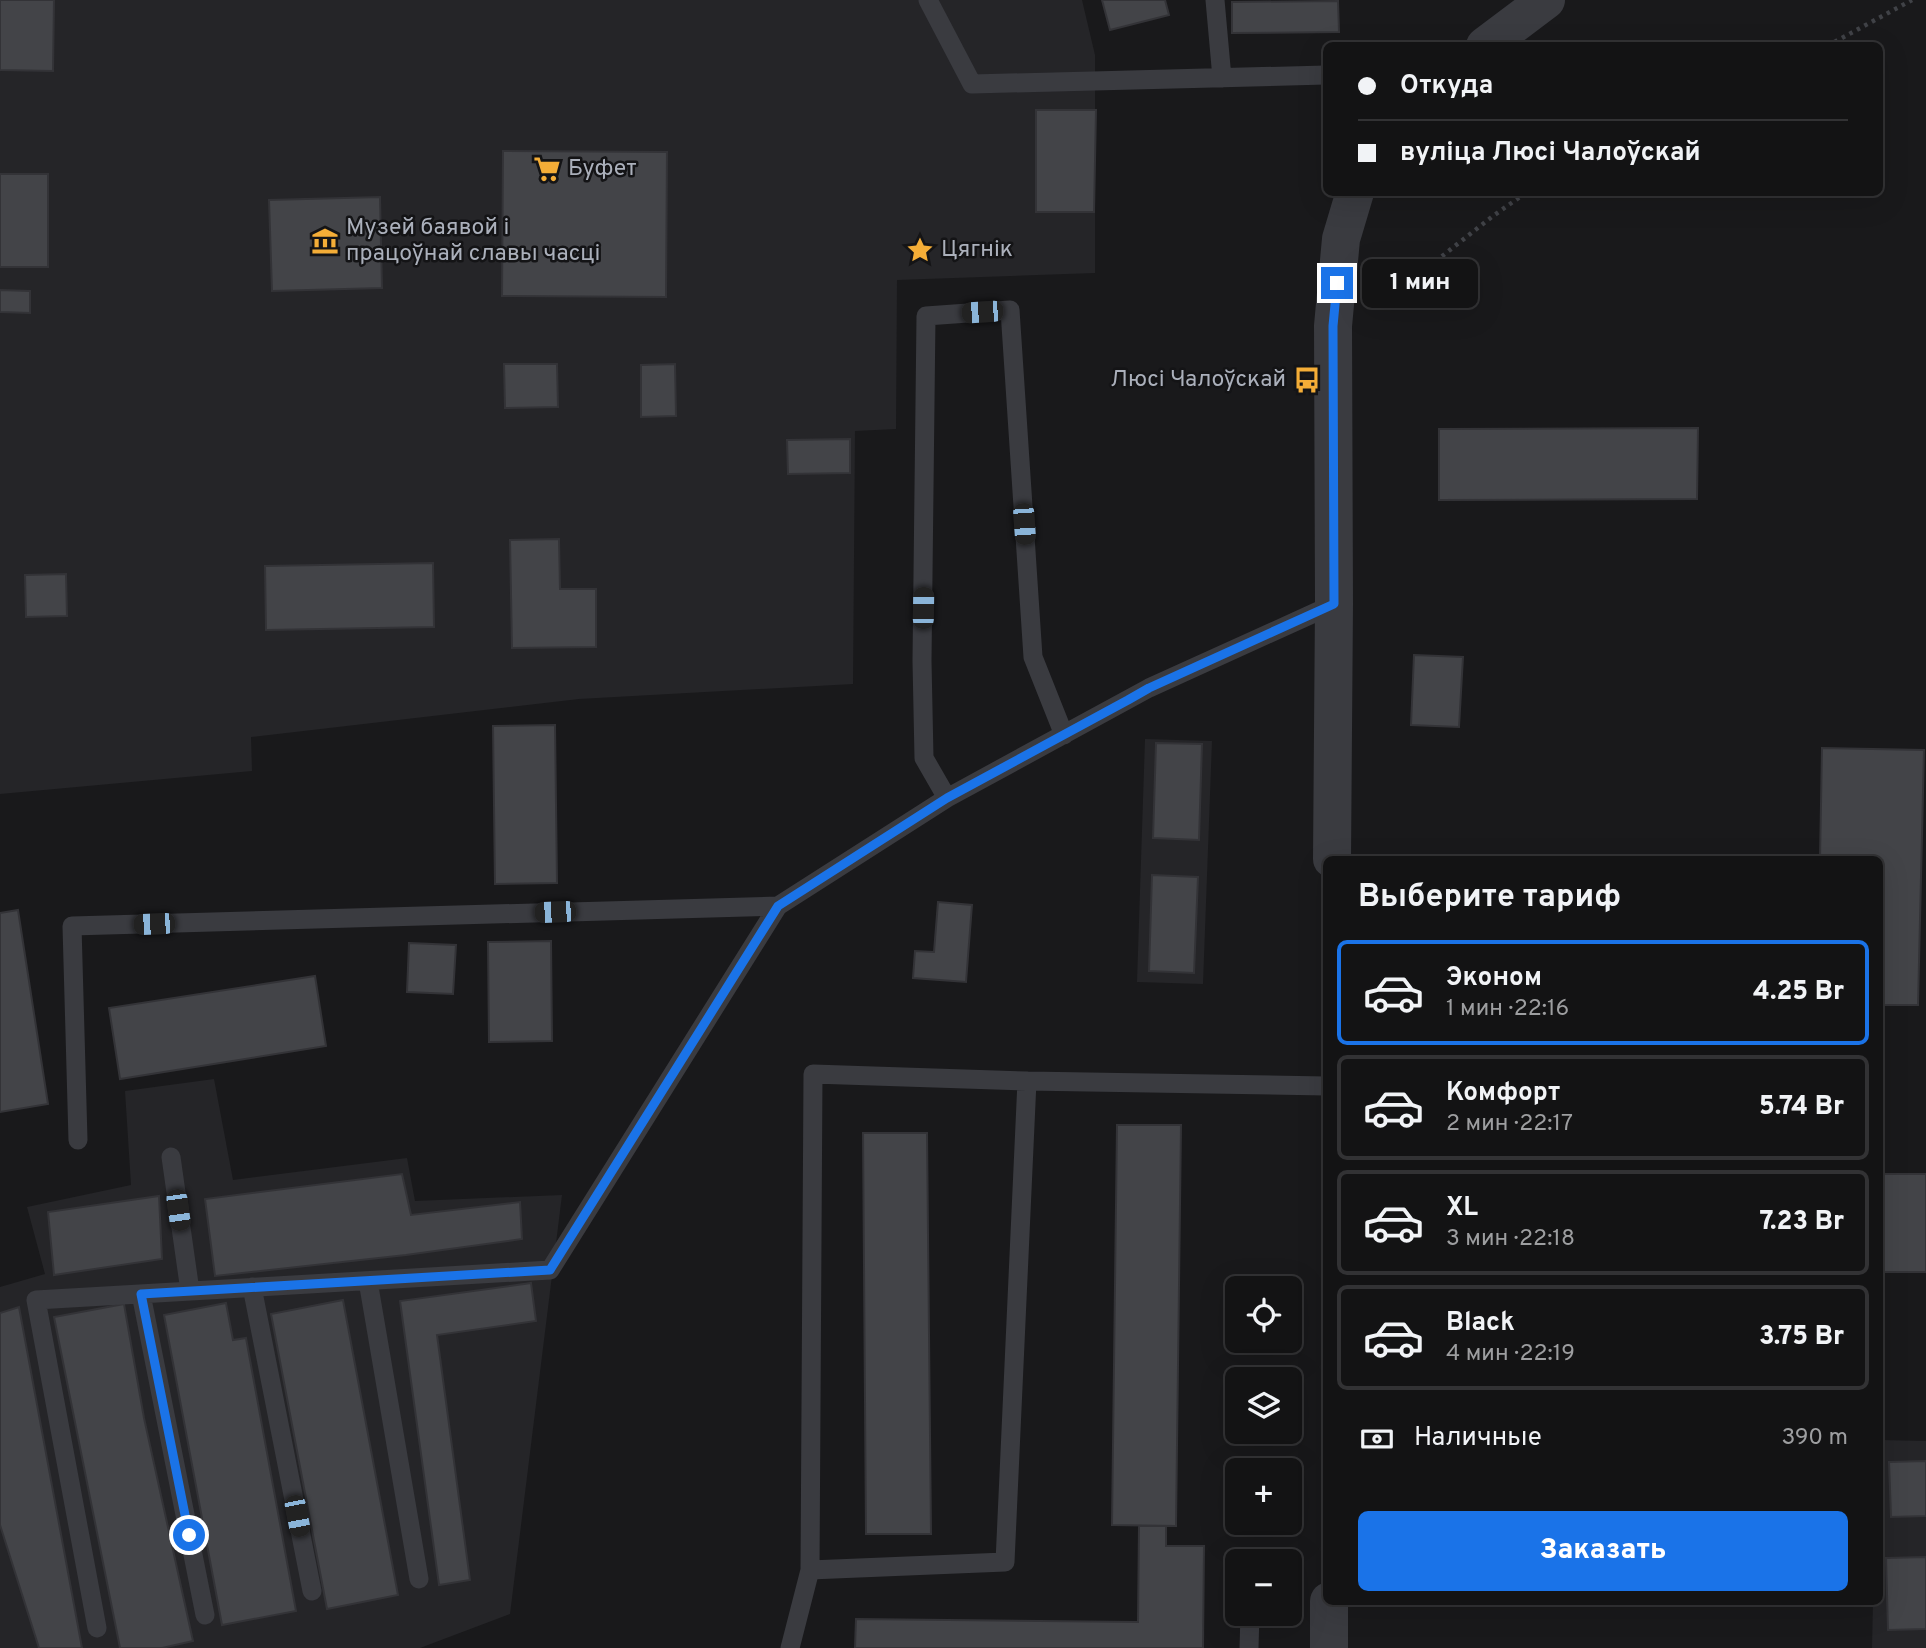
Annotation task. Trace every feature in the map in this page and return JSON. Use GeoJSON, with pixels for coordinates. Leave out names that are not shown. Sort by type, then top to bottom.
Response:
{"type":"FeatureCollection","features":[{"type":"Feature","properties":{"kind":"street"},"geometry":{"type":"LineString","coordinates":[[1490,42],[1546,0]]}},
{"type":"Feature","properties":{"kind":"street"},"geometry":{"type":"LineString","coordinates":[[1332,856],[1333,326],[1341,239],[1354,196]]}},
{"type":"Feature","properties":{"kind":"street"},"geometry":{"type":"LineString","coordinates":[[1329,1605],[1329,1648]]}},
{"type":"Feature","properties":{"kind":"lane"},"geometry":{"type":"LineString","coordinates":[[928,0],[972,84],[1323,75]]}},
{"type":"Feature","properties":{"kind":"lane"},"geometry":{"type":"LineString","coordinates":[[1215,0],[1222,78]]}},
{"type":"Feature","properties":{"kind":"lane"},"geometry":{"type":"LineString","coordinates":[[947,798],[923,758],[926,316],[1010,310],[1033,657],[1064,734]]}},
{"type":"Feature","properties":{"kind":"lane"},"geometry":{"type":"LineString","coordinates":[[97,1628],[36,1300],[550,1270],[778,906],[947,798],[1064,734],[1149,688],[1334,604]]}},
{"type":"Feature","properties":{"kind":"lane"},"geometry":{"type":"LineString","coordinates":[[78,1140],[72,926],[778,906]]}},
{"type":"Feature","properties":{"kind":"lane"},"geometry":{"type":"LineString","coordinates":[[790,1648],[810,1570],[813,1074],[1323,1086]]}},
{"type":"Feature","properties":{"kind":"lane"},"geometry":{"type":"LineString","coordinates":[[810,1570],[1005,1562],[1027,1081]]}},
{"type":"Feature","properties":{"kind":"lane"},"geometry":{"type":"LineString","coordinates":[[170,1157],[190,1291]]}},
{"type":"Feature","properties":{"kind":"lane"},"geometry":{"type":"LineString","coordinates":[[368,1281],[419,1579]]}},
{"type":"Feature","properties":{"kind":"lane"},"geometry":{"type":"LineString","coordinates":[[252,1287],[312,1591]]}},
{"type":"Feature","properties":{"kind":"lane"},"geometry":{"type":"LineString","coordinates":[[141,1294],[205,1615]]}},
{"type":"Feature","properties":{"kind":"lane"},"geometry":{"type":"LineString","coordinates":[[1249,1648],[1250,1626]]}},
{"type":"Feature","properties":{"kind":"path"},"geometry":{"type":"LineString","coordinates":[[1834,42],[1912,0]]}},
{"type":"Feature","properties":{"kind":"path"},"geometry":{"type":"LineString","coordinates":[[1333,326],[1422,272],[1521,196]]}},
{"type":"Feature","properties":{"kind":"shaded area"},"geometry":{"type":"Polygon","coordinates":[[[0,0],[1082,0],[1095,55],[1095,273],[897,280],[896,429],[855,431],[853,684],[579,699],[251,737],[252,771],[0,794],[0,0]]]}},
{"type":"Feature","properties":{"kind":"shaded area"},"geometry":{"type":"Polygon","coordinates":[[[1145,739],[1212,741],[1203,984],[1137,982],[1145,739]]]}},
{"type":"Feature","properties":{"kind":"shaded area"},"geometry":{"type":"Polygon","coordinates":[[[214,1079],[233,1180],[407,1158],[415,1201],[562,1195],[510,1614],[420,1648],[0,1648],[0,1287],[45,1274],[27,1207],[131,1185],[125,1091],[214,1079]]]}},
{"type":"Feature","properties":{"kind":"shaded area"},"geometry":{"type":"Polygon","coordinates":[[[1883,1440],[1926,1441],[1926,1648],[1872,1648],[1873,1605],[1883,1605],[1883,1440]]]}},
{"type":"Feature","properties":{"kind":"building"},"geometry":{"type":"Polygon","coordinates":[[[0,0],[54,0],[53,71],[0,70],[0,0]]]}},
{"type":"Feature","properties":{"kind":"building"},"geometry":{"type":"Polygon","coordinates":[[[1102,0],[1165,0],[1169,15],[1110,30],[1102,0]]]}},
{"type":"Feature","properties":{"kind":"building"},"geometry":{"type":"Polygon","coordinates":[[[1338,1],[1339,32],[1232,33],[1232,2],[1338,1]]]}},
{"type":"Feature","properties":{"kind":"building"},"geometry":{"type":"Polygon","coordinates":[[[1036,110],[1096,110],[1094,212],[1036,212],[1036,110]]]}},
{"type":"Feature","properties":{"kind":"building"},"geometry":{"type":"Polygon","coordinates":[[[503,151],[667,152],[666,297],[502,296],[503,151]]]}},
{"type":"Feature","properties":{"kind":"building"},"geometry":{"type":"Polygon","coordinates":[[[0,174],[48,174],[48,267],[0,267],[0,174]]]}},
{"type":"Feature","properties":{"kind":"building"},"geometry":{"type":"Polygon","coordinates":[[[380,197],[382,288],[272,291],[269,200],[380,197]]]}},
{"type":"Feature","properties":{"kind":"building"},"geometry":{"type":"Polygon","coordinates":[[[0,290],[30,291],[30,313],[0,312],[0,290]]]}},
{"type":"Feature","properties":{"kind":"building"},"geometry":{"type":"Polygon","coordinates":[[[504,364],[557,364],[558,407],[505,408],[504,364]]]}},
{"type":"Feature","properties":{"kind":"building"},"geometry":{"type":"Polygon","coordinates":[[[675,364],[676,416],[641,417],[641,365],[675,364]]]}},
{"type":"Feature","properties":{"kind":"building"},"geometry":{"type":"Polygon","coordinates":[[[1698,428],[1697,499],[1439,500],[1439,429],[1698,428]]]}},
{"type":"Feature","properties":{"kind":"building"},"geometry":{"type":"Polygon","coordinates":[[[850,439],[850,473],[788,474],[787,440],[850,439]]]}},
{"type":"Feature","properties":{"kind":"building"},"geometry":{"type":"Polygon","coordinates":[[[559,539],[560,589],[596,589],[596,647],[512,648],[510,540],[559,539]]]}},
{"type":"Feature","properties":{"kind":"building"},"geometry":{"type":"Polygon","coordinates":[[[433,563],[434,627],[266,630],[265,566],[433,563]]]}},
{"type":"Feature","properties":{"kind":"building"},"geometry":{"type":"Polygon","coordinates":[[[66,574],[67,616],[26,617],[25,575],[66,574]]]}},
{"type":"Feature","properties":{"kind":"building"},"geometry":{"type":"Polygon","coordinates":[[[1414,655],[1463,657],[1459,727],[1411,725],[1414,655]]]}},
{"type":"Feature","properties":{"kind":"building"},"geometry":{"type":"Polygon","coordinates":[[[555,725],[557,883],[495,884],[493,726],[555,725]]]}},
{"type":"Feature","properties":{"kind":"building"},"geometry":{"type":"Polygon","coordinates":[[[1156,743],[1202,744],[1199,840],[1153,838],[1156,743]]]}},
{"type":"Feature","properties":{"kind":"building"},"geometry":{"type":"Polygon","coordinates":[[[1822,748],[1924,750],[1918,1005],[1883,1005],[1883,856],[1820,856],[1822,748]]]}},
{"type":"Feature","properties":{"kind":"building"},"geometry":{"type":"Polygon","coordinates":[[[1152,875],[1198,877],[1194,973],[1149,971],[1152,875]]]}},
{"type":"Feature","properties":{"kind":"building"},"geometry":{"type":"Polygon","coordinates":[[[938,902],[972,905],[966,982],[913,978],[915,951],[934,952],[938,902]]]}},
{"type":"Feature","properties":{"kind":"building"},"geometry":{"type":"Polygon","coordinates":[[[18,910],[48,1104],[0,1112],[0,913],[18,910]]]}},
{"type":"Feature","properties":{"kind":"building"},"geometry":{"type":"Polygon","coordinates":[[[551,941],[552,1041],[489,1042],[488,942],[551,941]]]}},
{"type":"Feature","properties":{"kind":"building"},"geometry":{"type":"Polygon","coordinates":[[[409,943],[456,945],[453,994],[407,992],[409,943]]]}},
{"type":"Feature","properties":{"kind":"building"},"geometry":{"type":"Polygon","coordinates":[[[315,976],[326,1046],[120,1079],[109,1008],[315,976]]]}},
{"type":"Feature","properties":{"kind":"building"},"geometry":{"type":"Polygon","coordinates":[[[1117,1125],[1181,1125],[1176,1526],[1112,1525],[1117,1125]]]}},
{"type":"Feature","properties":{"kind":"building"},"geometry":{"type":"Polygon","coordinates":[[[863,1133],[927,1133],[931,1534],[866,1534],[863,1133]]]}},
{"type":"Feature","properties":{"kind":"building"},"geometry":{"type":"Polygon","coordinates":[[[402,1174],[411,1215],[520,1202],[522,1239],[215,1276],[205,1199],[402,1174]]]}},
{"type":"Feature","properties":{"kind":"building"},"geometry":{"type":"Polygon","coordinates":[[[1883,1174],[1926,1174],[1926,1272],[1883,1272],[1883,1174]]]}},
{"type":"Feature","properties":{"kind":"building"},"geometry":{"type":"Polygon","coordinates":[[[159,1196],[162,1259],[54,1275],[48,1212],[159,1196]]]}},
{"type":"Feature","properties":{"kind":"building"},"geometry":{"type":"Polygon","coordinates":[[[531,1283],[536,1321],[437,1335],[470,1580],[439,1585],[400,1301],[531,1283]]]}},
{"type":"Feature","properties":{"kind":"building"},"geometry":{"type":"Polygon","coordinates":[[[343,1300],[398,1595],[327,1609],[271,1314],[343,1300]]]}},
{"type":"Feature","properties":{"kind":"building"},"geometry":{"type":"Polygon","coordinates":[[[226,1303],[233,1340],[246,1338],[296,1611],[222,1625],[164,1315],[226,1303]]]}},
{"type":"Feature","properties":{"kind":"building"},"geometry":{"type":"Polygon","coordinates":[[[124,1304],[144,1418],[193,1641],[162,1648],[120,1648],[54,1317],[124,1304]]]}},
{"type":"Feature","properties":{"kind":"building"},"geometry":{"type":"Polygon","coordinates":[[[19,1307],[82,1648],[39,1648],[0,1525],[0,1313],[19,1307]]]}},
{"type":"Feature","properties":{"kind":"building"},"geometry":{"type":"Polygon","coordinates":[[[1926,1461],[1926,1516],[1891,1517],[1889,1462],[1926,1461]]]}},
{"type":"Feature","properties":{"kind":"building"},"geometry":{"type":"Polygon","coordinates":[[[1139,1526],[1166,1526],[1166,1546],[1204,1546],[1203,1648],[855,1648],[856,1619],[1138,1622],[1139,1526]]]}},
{"type":"Feature","properties":{"kind":"building"},"geometry":{"type":"Polygon","coordinates":[[[1926,1557],[1926,1629],[1888,1630],[1886,1558],[1926,1557]]]}},
{"type":"Feature","properties":{"kind":"place","name":"Буфет"},"geometry":{"type":"Point","coordinates":[547,169]}},
{"type":"Feature","properties":{"kind":"place","name":"Музей баявой і працоўнай славы часці"},"geometry":{"type":"Point","coordinates":[325,241]}},
{"type":"Feature","properties":{"kind":"place","name":"Цягнік"},"geometry":{"type":"Point","coordinates":[920,250]}},
{"type":"Feature","properties":{"kind":"place","name":"Люсі Чалоўскай"},"geometry":{"type":"Point","coordinates":[1307,380]}},
{"type":"Feature","properties":{"kind":"route"},"geometry":{"type":"LineString","coordinates":[[189,1535],[141,1294],[550,1270],[778,906],[947,798],[1149,688],[1334,604],[1333,326],[1337,283]]}}]}
